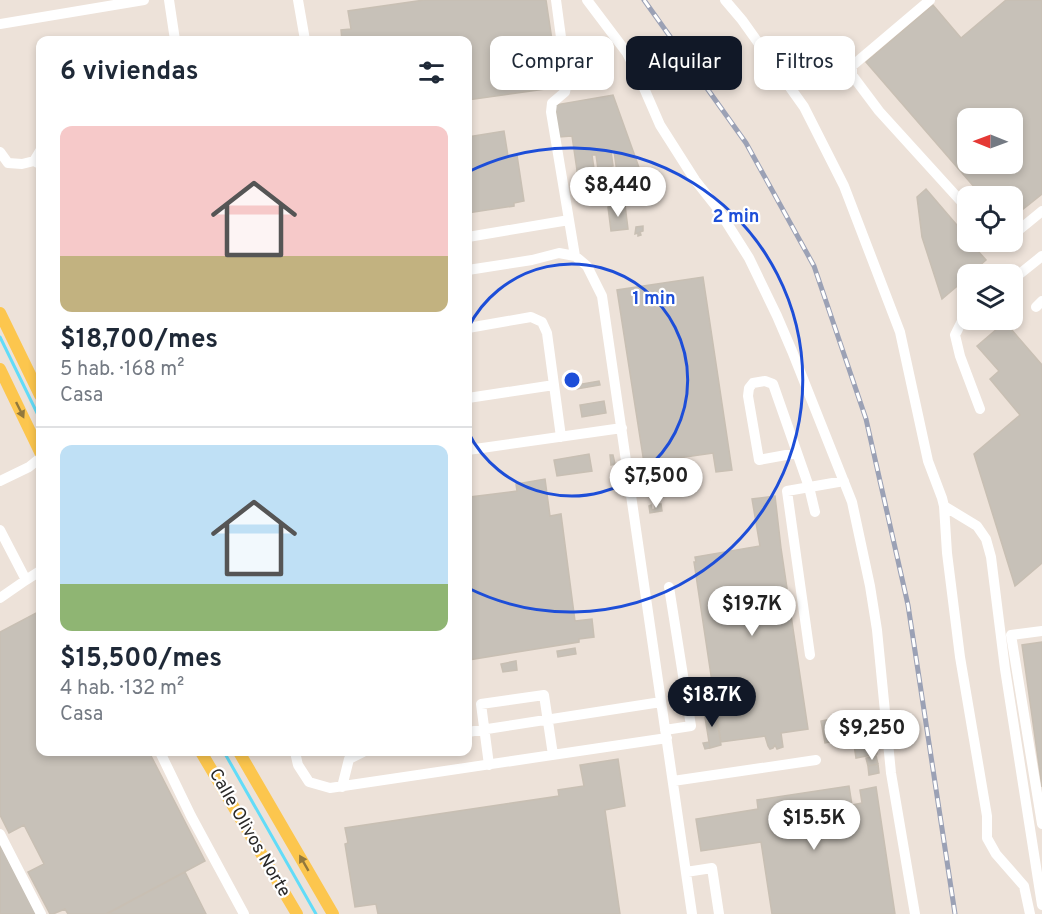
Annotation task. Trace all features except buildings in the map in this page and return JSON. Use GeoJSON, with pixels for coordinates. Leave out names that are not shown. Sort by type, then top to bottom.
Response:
{"type":"FeatureCollection","features":[{"type":"Feature","properties":{"kind":"main road"},"geometry":{"type":"LineString","coordinates":[[0,313],[36,387]]}},
{"type":"Feature","properties":{"kind":"main road"},"geometry":{"type":"LineString","coordinates":[[0,369],[36,444]]}},
{"type":"Feature","properties":{"kind":"main road","name":"Calle Olivos Norte"},"geometry":{"type":"LineString","coordinates":[[203,756],[297,914]]}},
{"type":"Feature","properties":{"kind":"main road","name":"Calle Olivos Norte"},"geometry":{"type":"LineString","coordinates":[[241,756],[333,914]]}},
{"type":"Feature","properties":{"kind":"street"},"geometry":{"type":"LineString","coordinates":[[0,24],[144,0]]}},
{"type":"Feature","properties":{"kind":"street"},"geometry":{"type":"LineString","coordinates":[[169,0],[174,36]]}},
{"type":"Feature","properties":{"kind":"street"},"geometry":{"type":"LineString","coordinates":[[298,0],[304,36]]}},
{"type":"Feature","properties":{"kind":"street"},"geometry":{"type":"LineString","coordinates":[[556,0],[567,82],[565,92],[552,103],[551,112],[574,256]]}},
{"type":"Feature","properties":{"kind":"street"},"geometry":{"type":"LineString","coordinates":[[587,0],[627,53],[660,125],[749,258],[781,324],[852,502],[877,630],[891,773],[915,914]]}},
{"type":"Feature","properties":{"kind":"street"},"geometry":{"type":"LineString","coordinates":[[725,0],[804,107],[844,186],[900,332],[928,461],[944,506],[947,554],[960,657],[987,816],[987,838],[996,854],[1024,885],[1030,914]]}},
{"type":"Feature","properties":{"kind":"street"},"geometry":{"type":"LineString","coordinates":[[930,0],[852,66],[851,71],[879,111],[957,197]]}},
{"type":"Feature","properties":{"kind":"street"},"geometry":{"type":"LineString","coordinates":[[0,152],[8,163],[36,163]]}},
{"type":"Feature","properties":{"kind":"street"},"geometry":{"type":"LineString","coordinates":[[1023,227],[1042,211]]}},
{"type":"Feature","properties":{"kind":"street"},"geometry":{"type":"LineString","coordinates":[[472,236],[568,220]]}},
{"type":"Feature","properties":{"kind":"street"},"geometry":{"type":"LineString","coordinates":[[472,269],[532,260],[558,253],[574,256],[587,266],[602,296],[692,914]]}},
{"type":"Feature","properties":{"kind":"street"},"geometry":{"type":"LineString","coordinates":[[1023,271],[1042,256]]}},
{"type":"Feature","properties":{"kind":"street"},"geometry":{"type":"LineString","coordinates":[[472,327],[531,317],[542,322],[547,333],[561,437]]}},
{"type":"Feature","properties":{"kind":"street"},"geometry":{"type":"LineString","coordinates":[[958,330],[955,335],[960,356],[980,409]]}},
{"type":"Feature","properties":{"kind":"street"},"geometry":{"type":"LineString","coordinates":[[797,453],[759,460],[748,396],[749,388],[753,383],[765,381],[773,384],[797,453],[809,488],[815,512]]}},
{"type":"Feature","properties":{"kind":"street"},"geometry":{"type":"LineString","coordinates":[[472,397],[554,385]]}},
{"type":"Feature","properties":{"kind":"street"},"geometry":{"type":"LineString","coordinates":[[472,449],[622,428]]}},
{"type":"Feature","properties":{"kind":"street"},"geometry":{"type":"LineString","coordinates":[[0,481],[36,461]]}},
{"type":"Feature","properties":{"kind":"street"},"geometry":{"type":"LineString","coordinates":[[810,655],[787,491],[844,481]]}},
{"type":"Feature","properties":{"kind":"street"},"geometry":{"type":"LineString","coordinates":[[944,506],[977,526],[986,539],[991,557],[1005,669],[1042,905]]}},
{"type":"Feature","properties":{"kind":"street"},"geometry":{"type":"LineString","coordinates":[[0,530],[26,580]]}},
{"type":"Feature","properties":{"kind":"street"},"geometry":{"type":"LineString","coordinates":[[0,598],[36,574]]}},
{"type":"Feature","properties":{"kind":"street"},"geometry":{"type":"LineString","coordinates":[[296,756],[298,765],[309,782],[330,788],[553,755],[666,734],[691,726],[669,587]]}},
{"type":"Feature","properties":{"kind":"street"},"geometry":{"type":"LineString","coordinates":[[1042,630],[1011,635],[1042,824]]}},
{"type":"Feature","properties":{"kind":"street"},"geometry":{"type":"LineString","coordinates":[[489,765],[481,704],[544,695],[553,755]]}},
{"type":"Feature","properties":{"kind":"street"},"geometry":{"type":"LineString","coordinates":[[472,731],[661,702]]}},
{"type":"Feature","properties":{"kind":"street"},"geometry":{"type":"LineString","coordinates":[[162,756],[191,816],[244,914]]}},
{"type":"Feature","properties":{"kind":"street"},"geometry":{"type":"LineString","coordinates":[[342,787],[349,759],[355,756]]}},
{"type":"Feature","properties":{"kind":"street"},"geometry":{"type":"LineString","coordinates":[[673,782],[816,760]]}},
{"type":"Feature","properties":{"kind":"street"},"geometry":{"type":"LineString","coordinates":[[0,834],[41,914]]}},
{"type":"Feature","properties":{"kind":"street"},"geometry":{"type":"LineString","coordinates":[[686,872],[712,868],[719,914]]}},
{"type":"Feature","properties":{"kind":"waterway"},"geometry":{"type":"LineString","coordinates":[[0,337],[36,411]]}},
{"type":"Feature","properties":{"kind":"waterway"},"geometry":{"type":"LineString","coordinates":[[226,756],[316,914]]}},
{"type":"Feature","properties":{"kind":"railway"},"geometry":{"type":"LineString","coordinates":[[644,0],[746,143],[814,266],[866,419],[908,605],[955,914]]}}]}
